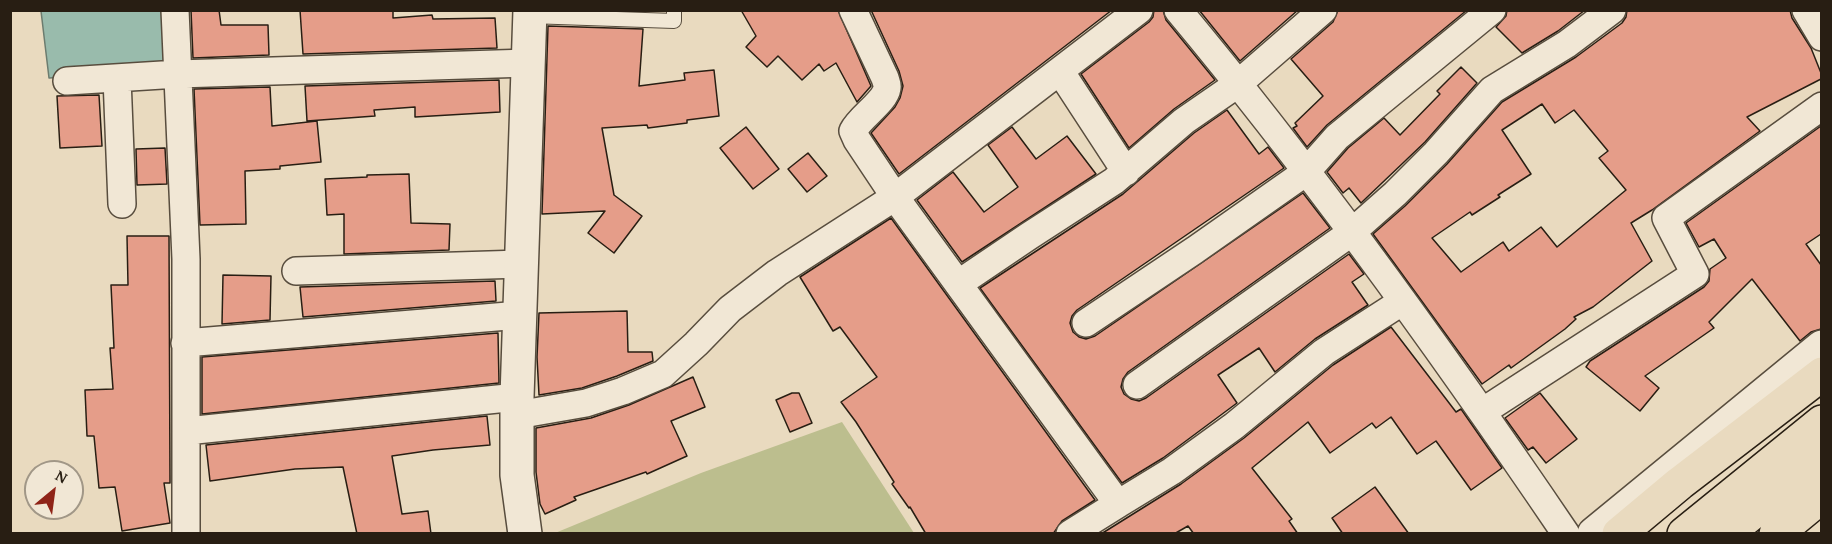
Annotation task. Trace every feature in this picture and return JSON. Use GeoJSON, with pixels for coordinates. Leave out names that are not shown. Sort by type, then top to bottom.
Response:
{"type":"FeatureCollection","features":[{"type":"Feature","properties":{"kind":"main road"},"geometry":{"type":"LineString","coordinates":[[1619,534],[1680,483],[1821,374]]}},
{"type":"Feature","properties":{"kind":"main road"},"geometry":{"type":"LineString","coordinates":[[1684,534],[1821,422]]}},
{"type":"Feature","properties":{"kind":"main road"},"geometry":{"type":"LineString","coordinates":[[1726,534],[1821,457]]}},
{"type":"Feature","properties":{"kind":"main road"},"geometry":{"type":"LineString","coordinates":[[1776,534],[1821,496]]}},
{"type":"Feature","properties":{"kind":"street"},"geometry":{"type":"LineString","coordinates":[[175,10],[186,259],[186,534]]}},
{"type":"Feature","properties":{"kind":"street"},"geometry":{"type":"LineString","coordinates":[[186,431],[517,406],[586,403],[623,391],[663,374],[730,309],[777,273],[895,197],[1139,10]]}},
{"type":"Feature","properties":{"kind":"street"},"geometry":{"type":"LineString","coordinates":[[1178,10],[1239,83],[1352,232],[1482,412],[1566,534]]}},
{"type":"Feature","properties":{"kind":"street"},"geometry":{"type":"LineString","coordinates":[[957,284],[1126,172],[1184,121],[1239,83],[1323,10]]}},
{"type":"Feature","properties":{"kind":"street"},"geometry":{"type":"LineString","coordinates":[[1086,323],[1306,172],[1337,137],[1492,10]]}},
{"type":"Feature","properties":{"kind":"street"},"geometry":{"type":"LineString","coordinates":[[1137,385],[1352,232],[1436,153],[1491,90],[1567,44],[1612,10]]}},
{"type":"Feature","properties":{"kind":"street"},"geometry":{"type":"LineString","coordinates":[[1806,10],[1821,37]]}},
{"type":"Feature","properties":{"kind":"street"},"geometry":{"type":"LineString","coordinates":[[854,11],[885,78],[887,88],[883,98],[857,122],[853,131],[895,197],[1118,504]]}},
{"type":"Feature","properties":{"kind":"street"},"geometry":{"type":"LineString","coordinates":[[525,534],[517,475],[517,406],[530,13]]}},
{"type":"Feature","properties":{"kind":"street"},"geometry":{"type":"LineString","coordinates":[[67,81],[178,74],[528,63]]}},
{"type":"Feature","properties":{"kind":"street"},"geometry":{"type":"LineString","coordinates":[[1060,71],[1126,172]]}},
{"type":"Feature","properties":{"kind":"street"},"geometry":{"type":"LineString","coordinates":[[117,78],[122,204]]}},
{"type":"Feature","properties":{"kind":"street"},"geometry":{"type":"LineString","coordinates":[[1482,412],[1695,274],[1666,218],[1821,106]]}},
{"type":"Feature","properties":{"kind":"street"},"geometry":{"type":"LineString","coordinates":[[296,271],[521,264]]}},
{"type":"Feature","properties":{"kind":"street"},"geometry":{"type":"LineString","coordinates":[[1070,534],[1172,471],[1234,426],[1324,352],[1403,301]]}},
{"type":"Feature","properties":{"kind":"street"},"geometry":{"type":"LineString","coordinates":[[185,343],[520,315]]}},
{"type":"Feature","properties":{"kind":"street"},"geometry":{"type":"LineString","coordinates":[[1594,534],[1821,347]]}},
{"type":"Feature","properties":{"kind":"lane"},"geometry":{"type":"LineString","coordinates":[[530,13],[674,21],[674,10]]}},
{"type":"Feature","properties":{"kind":"green space"},"geometry":{"type":"Polygon","coordinates":[[[842,422],[914,533],[555,533],[701,473],[842,422]]]}},
{"type":"Feature","properties":{"kind":"shaded area"},"geometry":{"type":"Polygon","coordinates":[[[41,11],[164,11],[171,71],[49,78],[41,11]]]}},
{"type":"Feature","properties":{"kind":"building"},"geometry":{"type":"Polygon","coordinates":[[[191,10],[219,10],[221,25],[268,25],[269,55],[193,58],[191,10]]]}},
{"type":"Feature","properties":{"kind":"building"},"geometry":{"type":"Polygon","coordinates":[[[300,10],[393,10],[393,18],[432,15],[433,19],[495,18],[497,48],[303,54],[300,10]]]}},
{"type":"Feature","properties":{"kind":"building"},"geometry":{"type":"Polygon","coordinates":[[[741,10],[838,10],[871,86],[857,102],[836,63],[824,71],[819,64],[802,80],[778,56],[767,67],[746,47],[756,36],[741,10]]]}},
{"type":"Feature","properties":{"kind":"building"},"geometry":{"type":"Polygon","coordinates":[[[871,10],[1112,10],[899,174],[871,133],[895,107],[903,86],[899,71],[871,10]]]}},
{"type":"Feature","properties":{"kind":"building"},"geometry":{"type":"Polygon","coordinates":[[[1154,10],[1163,10],[1166,20],[1215,80],[1174,109],[1129,148],[1081,74],[1149,22],[1154,10]]]}},
{"type":"Feature","properties":{"kind":"building"},"geometry":{"type":"Polygon","coordinates":[[[1199,10],[1298,10],[1240,61],[1199,10]]]}},
{"type":"Feature","properties":{"kind":"building"},"geometry":{"type":"Polygon","coordinates":[[[1338,10],[1467,10],[1327,125],[1307,147],[1293,128],[1297,126],[1295,123],[1323,96],[1291,59],[1333,22],[1338,10]]]}},
{"type":"Feature","properties":{"kind":"building"},"geometry":{"type":"Polygon","coordinates":[[[1507,10],[1585,10],[1558,31],[1522,53],[1496,27],[1506,16],[1507,10]]]}},
{"type":"Feature","properties":{"kind":"building"},"geometry":{"type":"Polygon","coordinates":[[[1627,10],[1790,10],[1792,18],[1811,48],[1821,73],[1821,79],[1747,117],[1760,131],[1631,223],[1652,261],[1593,307],[1574,317],[1576,319],[1565,329],[1511,368],[1509,365],[1482,384],[1373,234],[1447,164],[1502,102],[1576,57],[1622,23],[1627,10]],[[1542,104],[1502,130],[1531,174],[1498,195],[1500,197],[1472,215],[1470,212],[1432,238],[1461,272],[1503,242],[1509,251],[1541,227],[1557,247],[1626,190],[1599,158],[1608,151],[1574,110],[1555,123],[1542,104]]]}},
{"type":"Feature","properties":{"kind":"building"},"geometry":{"type":"Polygon","coordinates":[[[548,26],[643,29],[639,86],[685,80],[684,73],[714,70],[719,116],[648,128],[647,125],[602,128],[614,195],[642,216],[614,253],[588,233],[605,211],[542,214],[548,26]]]}},
{"type":"Feature","properties":{"kind":"building"},"geometry":{"type":"Polygon","coordinates":[[[1461,67],[1477,83],[1425,142],[1361,203],[1349,188],[1343,193],[1327,172],[1348,148],[1384,118],[1400,135],[1440,94],[1437,91],[1461,67]]]}},
{"type":"Feature","properties":{"kind":"building"},"geometry":{"type":"Polygon","coordinates":[[[499,80],[500,112],[415,117],[415,107],[374,110],[375,116],[307,121],[305,86],[499,80]]]}},
{"type":"Feature","properties":{"kind":"building"},"geometry":{"type":"Polygon","coordinates":[[[270,87],[272,126],[317,121],[321,162],[280,166],[280,169],[245,171],[246,224],[200,225],[194,89],[270,87]]]}},
{"type":"Feature","properties":{"kind":"building"},"geometry":{"type":"Polygon","coordinates":[[[99,95],[102,146],[60,148],[57,96],[99,95]]]}},
{"type":"Feature","properties":{"kind":"building"},"geometry":{"type":"Polygon","coordinates":[[[1227,110],[1259,154],[1268,147],[1284,168],[1077,310],[1070,323],[1073,332],[1086,339],[1095,336],[1303,193],[1330,228],[1128,372],[1121,387],[1124,394],[1139,401],[1146,398],[1349,254],[1364,274],[1352,282],[1368,305],[1315,339],[1275,372],[1259,348],[1218,375],[1237,403],[1163,458],[1122,483],[980,288],[1123,194],[1194,133],[1227,110]]]}},
{"type":"Feature","properties":{"kind":"building"},"geometry":{"type":"Polygon","coordinates":[[[1821,126],[1821,234],[1806,244],[1821,265],[1821,329],[1811,332],[1800,341],[1752,279],[1709,322],[1714,328],[1645,376],[1659,388],[1640,411],[1586,367],[1590,361],[1704,287],[1709,281],[1710,269],[1726,258],[1714,239],[1699,247],[1686,223],[1821,126]]]}},
{"type":"Feature","properties":{"kind":"building"},"geometry":{"type":"Polygon","coordinates":[[[746,127],[779,169],[753,189],[720,148],[746,127]]]}},
{"type":"Feature","properties":{"kind":"building"},"geometry":{"type":"Polygon","coordinates":[[[1012,127],[1036,159],[1067,136],[1096,174],[962,262],[917,200],[953,172],[984,212],[1018,187],[988,145],[1012,127]]]}},
{"type":"Feature","properties":{"kind":"building"},"geometry":{"type":"Polygon","coordinates":[[[165,148],[167,184],[137,185],[136,149],[165,148]]]}},
{"type":"Feature","properties":{"kind":"building"},"geometry":{"type":"Polygon","coordinates":[[[808,153],[827,176],[807,192],[788,169],[808,153]]]}},
{"type":"Feature","properties":{"kind":"building"},"geometry":{"type":"Polygon","coordinates":[[[409,174],[411,223],[450,224],[449,250],[344,254],[344,214],[327,215],[325,179],[409,174]]]}},
{"type":"Feature","properties":{"kind":"building"},"geometry":{"type":"Polygon","coordinates":[[[891,218],[1095,500],[1062,521],[1053,534],[926,534],[841,402],[877,377],[840,327],[833,331],[800,277],[891,218]]]}},
{"type":"Feature","properties":{"kind":"building"},"geometry":{"type":"Polygon","coordinates":[[[127,236],[169,236],[170,483],[164,483],[170,523],[122,531],[115,487],[99,488],[94,436],[87,436],[85,390],[113,389],[110,348],[114,348],[111,285],[128,285],[127,236]]]}},
{"type":"Feature","properties":{"kind":"building"},"geometry":{"type":"Polygon","coordinates":[[[223,275],[271,276],[270,320],[222,324],[223,275]]]}},
{"type":"Feature","properties":{"kind":"building"},"geometry":{"type":"Polygon","coordinates":[[[495,281],[496,301],[303,317],[300,287],[495,281]]]}},
{"type":"Feature","properties":{"kind":"building"},"geometry":{"type":"Polygon","coordinates":[[[627,311],[628,352],[652,352],[653,361],[582,388],[539,395],[537,357],[539,313],[627,311]]]}},
{"type":"Feature","properties":{"kind":"building"},"geometry":{"type":"Polygon","coordinates":[[[1391,327],[1456,412],[1461,409],[1502,468],[1471,490],[1436,441],[1417,454],[1391,417],[1376,428],[1372,423],[1330,453],[1308,422],[1252,468],[1292,519],[1289,521],[1298,534],[1194,534],[1188,526],[1174,534],[1101,534],[1181,484],[1244,438],[1333,365],[1391,327]]]}},
{"type":"Feature","properties":{"kind":"building"},"geometry":{"type":"Polygon","coordinates":[[[498,333],[499,383],[202,414],[202,357],[498,333]]]}},
{"type":"Feature","properties":{"kind":"building"},"geometry":{"type":"Polygon","coordinates":[[[693,377],[705,407],[671,421],[687,456],[647,474],[646,472],[574,497],[576,500],[545,514],[540,504],[536,472],[536,428],[591,418],[629,405],[693,377]]]}},
{"type":"Feature","properties":{"kind":"building"},"geometry":{"type":"Polygon","coordinates":[[[792,393],[799,393],[812,423],[790,432],[776,400],[792,393]]]}},
{"type":"Feature","properties":{"kind":"building"},"geometry":{"type":"Polygon","coordinates":[[[1540,393],[1577,439],[1546,463],[1533,447],[1528,450],[1505,418],[1540,393]]]}},
{"type":"Feature","properties":{"kind":"building"},"geometry":{"type":"Polygon","coordinates":[[[487,416],[490,445],[392,456],[402,514],[428,511],[431,534],[357,534],[343,467],[295,469],[210,481],[206,445],[487,416]]]}},
{"type":"Feature","properties":{"kind":"building"},"geometry":{"type":"Polygon","coordinates":[[[1375,487],[1409,534],[1343,534],[1332,518],[1375,487]]]}}]}
